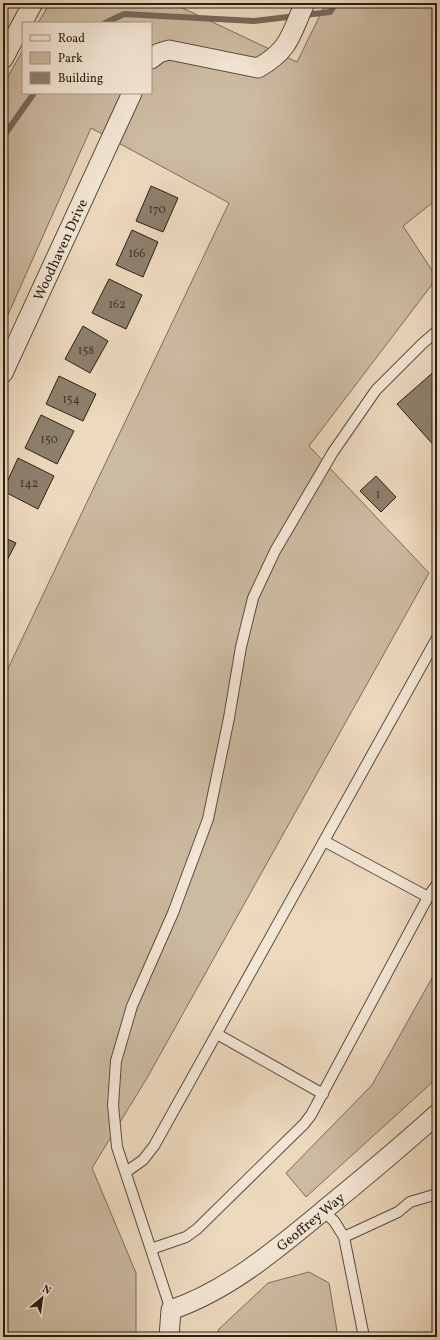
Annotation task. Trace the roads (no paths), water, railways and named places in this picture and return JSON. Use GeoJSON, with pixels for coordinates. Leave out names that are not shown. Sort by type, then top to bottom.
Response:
{"type":"FeatureCollection","features":[{"type":"Feature","properties":{"kind":"street"},"geometry":{"type":"LineString","coordinates":[[23,22],[33,3]]}},
{"type":"Feature","properties":{"kind":"street"},"geometry":{"type":"LineString","coordinates":[[152,58],[158,53],[169,50],[258,68],[273,60],[285,47],[304,5]]}},
{"type":"Feature","properties":{"kind":"street"},"geometry":{"type":"LineString","coordinates":[[3,59],[22,24]]}},
{"type":"Feature","properties":{"kind":"street","name":"Woodhaven Drive"},"geometry":{"type":"LineString","coordinates":[[3,373],[132,94]]}},
{"type":"Feature","properties":{"kind":"street","name":"Geoffrey Way"},"geometry":{"type":"LineString","coordinates":[[171,1310],[222,1288],[291,1238],[392,1156],[437,1114]]}},
{"type":"Feature","properties":{"kind":"street"},"geometry":{"type":"LineString","coordinates":[[169,1337],[171,1310]]}},
{"type":"Feature","properties":{"kind":"lane"},"geometry":{"type":"LineString","coordinates":[[171,1310],[117,1147],[113,1105],[116,1061],[132,1006],[173,913],[208,819],[229,718],[241,647],[253,598],[275,551],[333,452],[376,390],[437,331]]}},
{"type":"Feature","properties":{"kind":"lane"},"geometry":{"type":"LineString","coordinates":[[126,1172],[143,1160],[154,1146],[437,638]]}},
{"type":"Feature","properties":{"kind":"lane"},"geometry":{"type":"LineString","coordinates":[[324,841],[428,898]]}},
{"type":"Feature","properties":{"kind":"lane"},"geometry":{"type":"LineString","coordinates":[[151,1249],[186,1237],[197,1229],[304,1124],[322,1094],[437,884]]}},
{"type":"Feature","properties":{"kind":"lane"},"geometry":{"type":"LineString","coordinates":[[217,1034],[322,1094]]}},
{"type":"Feature","properties":{"kind":"lane"},"geometry":{"type":"LineString","coordinates":[[344,1237],[398,1212],[410,1202],[437,1194]]}},
{"type":"Feature","properties":{"kind":"lane"},"geometry":{"type":"LineString","coordinates":[[323,1211],[334,1221],[344,1237],[364,1337]]}},
{"type":"Feature","properties":{"kind":"waterway"},"geometry":{"type":"LineString","coordinates":[[107,22],[124,14],[254,21],[330,12],[336,3]]}},
{"type":"Feature","properties":{"kind":"waterway"},"geometry":{"type":"LineString","coordinates":[[3,137],[33,94]]}}]}
